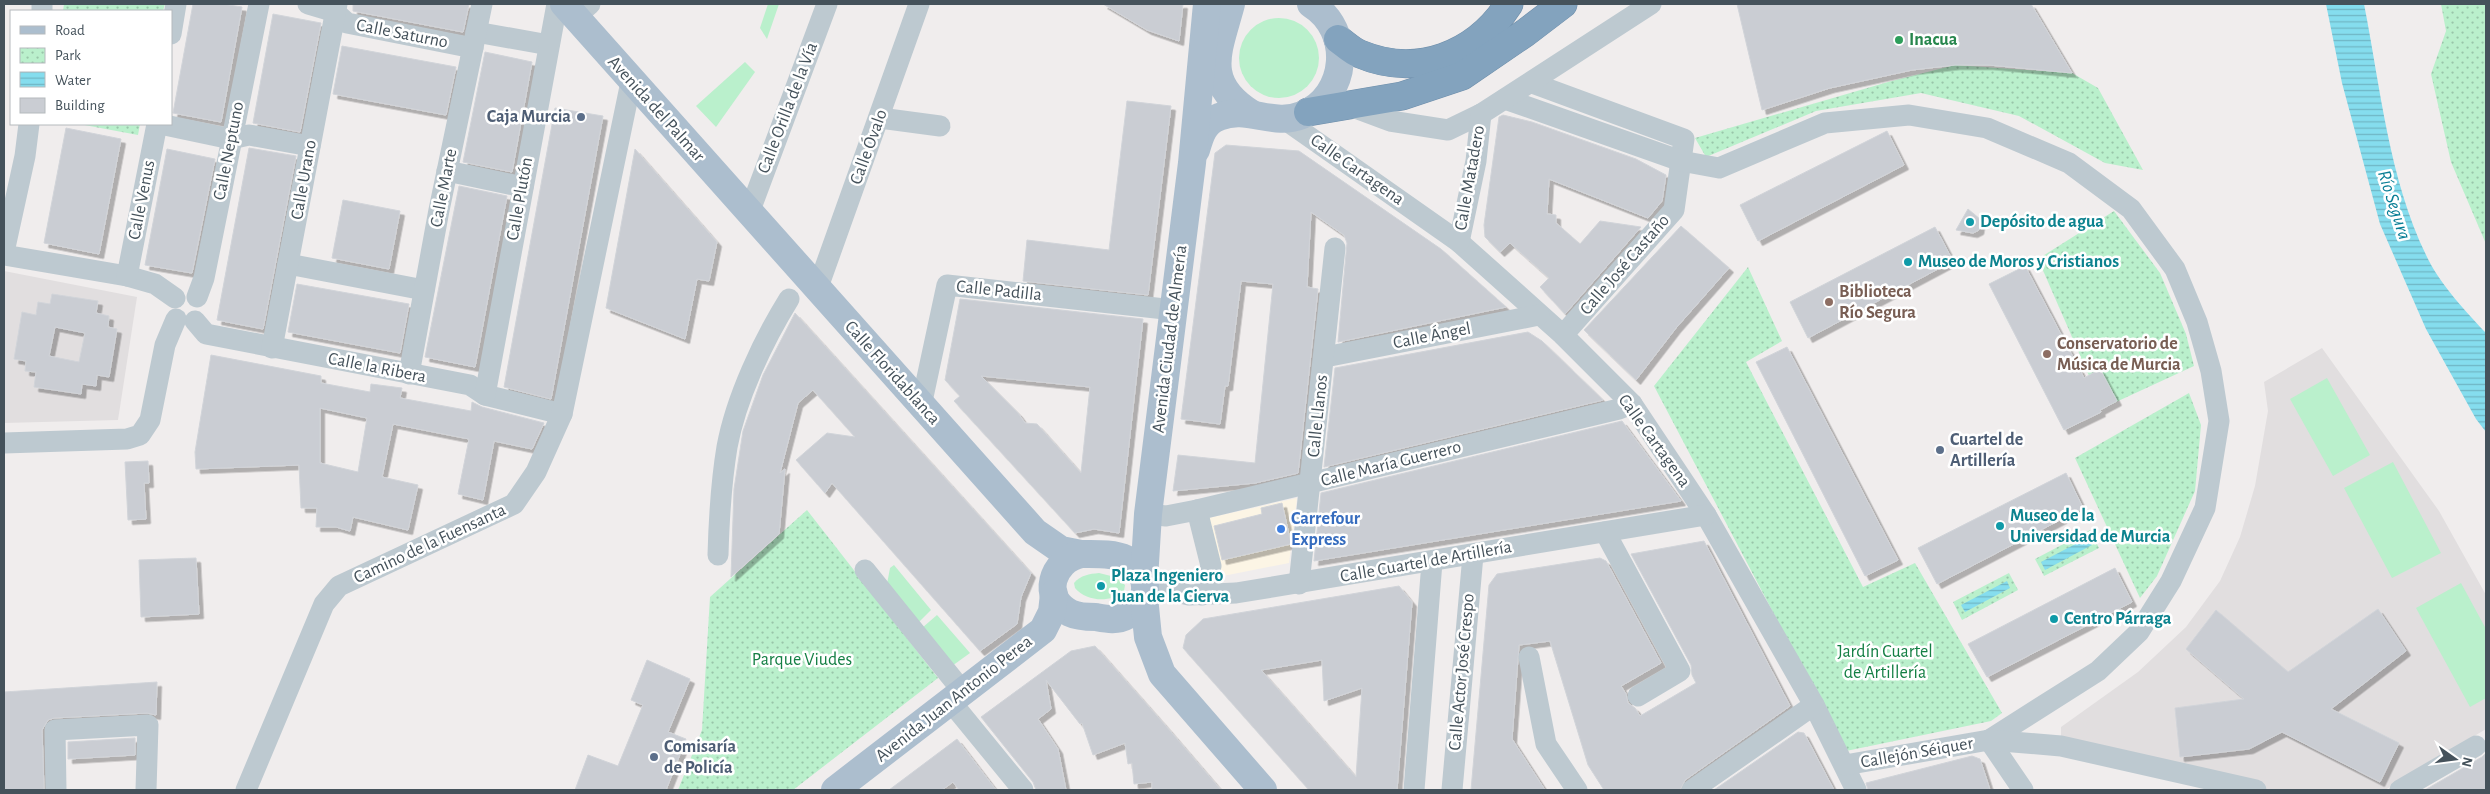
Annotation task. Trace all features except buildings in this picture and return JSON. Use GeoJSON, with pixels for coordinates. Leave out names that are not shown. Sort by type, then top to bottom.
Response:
{"type":"FeatureCollection","features":[{"type":"Feature","properties":{"kind":"highway"},"geometry":{"type":"LineString","coordinates":[[1338,39],[1358,54],[1379,61],[1412,65],[1430,63],[1448,56],[1479,36],[1495,22],[1509,4]]}},
{"type":"Feature","properties":{"kind":"highway"},"geometry":{"type":"LineString","coordinates":[[1296,116],[1402,96],[1462,76],[1525,33],[1563,4]]}},
{"type":"Feature","properties":{"kind":"main road","name":"Avenida Ciudad de Almería"},"geometry":{"type":"LineString","coordinates":[[1144,587],[1148,514],[1192,163],[1207,4]]}},
{"type":"Feature","properties":{"kind":"main road"},"geometry":{"type":"LineString","coordinates":[[1231,4],[1219,43],[1216,63],[1224,88],[1231,98],[1252,114]]}},
{"type":"Feature","properties":{"kind":"main road"},"geometry":{"type":"LineString","coordinates":[[1296,116],[1330,93],[1336,81],[1341,53],[1338,39],[1327,17],[1310,4]]}},
{"type":"Feature","properties":{"kind":"main road","name":"Avenida del Palmar"},"geometry":{"type":"LineString","coordinates":[[571,7],[631,82],[749,213]]}},
{"type":"Feature","properties":{"kind":"main road","name":"Avenida Ciudad de Almería"},"geometry":{"type":"LineString","coordinates":[[1192,163],[1206,125],[1214,118],[1230,113],[1252,114],[1262,118],[1296,116]]}},
{"type":"Feature","properties":{"kind":"main road","name":"Calle Floridablanca"},"geometry":{"type":"LineString","coordinates":[[749,213],[1035,532],[1060,550],[1081,554]]}},
{"type":"Feature","properties":{"kind":"main road","name":"Avenida Ciudad de Almería"},"geometry":{"type":"LineString","coordinates":[[1123,558],[1131,555],[1140,543],[1148,514]]}},
{"type":"Feature","properties":{"kind":"main road","name":"Calle Floridablanca"},"geometry":{"type":"LineString","coordinates":[[1035,532],[1050,560],[1054,586]]}},
{"type":"Feature","properties":{"kind":"main road"},"geometry":{"type":"LineString","coordinates":[[1144,587],[1134,612],[1124,618],[1113,619],[1070,613],[1060,605],[1054,586],[1056,570],[1064,561],[1081,554],[1123,558],[1138,568],[1144,587],[1148,637],[1162,674],[1263,790]]}},
{"type":"Feature","properties":{"kind":"main road","name":"Avenida Juan Antonio Perea"},"geometry":{"type":"LineString","coordinates":[[835,790],[958,698],[1045,628],[1052,612],[1054,586]]}},
{"type":"Feature","properties":{"kind":"street"},"geometry":{"type":"LineString","coordinates":[[172,28],[176,4]]}},
{"type":"Feature","properties":{"kind":"street","name":"Calle Neptuno"},"geometry":{"type":"LineString","coordinates":[[197,297],[204,278],[259,4]]}},
{"type":"Feature","properties":{"kind":"street","name":"Calle Saturno"},"geometry":{"type":"LineString","coordinates":[[308,4],[336,8],[347,23],[475,40],[549,45]]}},
{"type":"Feature","properties":{"kind":"street","name":"Calle Marte"},"geometry":{"type":"LineString","coordinates":[[409,374],[447,171],[482,4]]}},
{"type":"Feature","properties":{"kind":"street","name":"Calle Orilla de la Vía"},"geometry":{"type":"LineString","coordinates":[[749,213],[827,4]]}},
{"type":"Feature","properties":{"kind":"street","name":"Calle Óvalo"},"geometry":{"type":"LineString","coordinates":[[817,290],[880,118],[919,4]]}},
{"type":"Feature","properties":{"kind":"street"},"geometry":{"type":"LineString","coordinates":[[1347,105],[1390,122],[1448,130],[1505,100],[1651,4]]}},
{"type":"Feature","properties":{"kind":"street","name":"Calle Plutón"},"geometry":{"type":"LineString","coordinates":[[484,395],[549,45],[571,7]]}},
{"type":"Feature","properties":{"kind":"street","name":"Calle Urano"},"geometry":{"type":"LineString","coordinates":[[272,348],[336,8]]}},
{"type":"Feature","properties":{"kind":"street","name":"Camino de la Fuensanta"},"geometry":{"type":"LineString","coordinates":[[246,790],[324,604],[339,586],[514,504],[536,472],[562,414],[631,82]]}},
{"type":"Feature","properties":{"kind":"street","name":"Calle José Castaño"},"geometry":{"type":"LineString","coordinates":[[1532,82],[1684,139],[1674,210],[1563,335]]}},
{"type":"Feature","properties":{"kind":"street"},"geometry":{"type":"LineString","coordinates":[[1505,100],[1681,161],[1719,168],[1825,124],[1909,115],[1988,128],[2069,163],[2132,209],[2175,270],[2197,322],[2212,371],[2219,421],[2205,508],[2171,582],[2140,632],[2098,671],[1989,740]]}},
{"type":"Feature","properties":{"kind":"street","name":"Calle Matadero"},"geometry":{"type":"LineString","coordinates":[[1459,242],[1476,161],[1481,114]]}},
{"type":"Feature","properties":{"kind":"street","name":"Calle Cartagena"},"geometry":{"type":"LineString","coordinates":[[1296,116],[1459,242],[1563,335],[1632,404],[1706,515],[1814,705],[1856,790]]}},
{"type":"Feature","properties":{"kind":"street"},"geometry":{"type":"LineString","coordinates":[[880,118],[940,126]]}},
{"type":"Feature","properties":{"kind":"street"},"geometry":{"type":"LineString","coordinates":[[29,125],[25,156],[4,253],[126,276],[155,284],[175,298]]}},
{"type":"Feature","properties":{"kind":"street","name":"Calle Venus"},"geometry":{"type":"LineString","coordinates":[[126,276],[158,125]]}},
{"type":"Feature","properties":{"kind":"street"},"geometry":{"type":"LineString","coordinates":[[163,125],[231,139],[249,135],[310,146]]}},
{"type":"Feature","properties":{"kind":"street"},"geometry":{"type":"LineString","coordinates":[[447,171],[523,187]]}},
{"type":"Feature","properties":{"kind":"street","name":"Calle Llanos"},"geometry":{"type":"LineString","coordinates":[[1299,584],[1335,248]]}},
{"type":"Feature","properties":{"kind":"street"},"geometry":{"type":"LineString","coordinates":[[288,264],[424,290]]}},
{"type":"Feature","properties":{"kind":"street","name":"Calle Padilla"},"geometry":{"type":"LineString","coordinates":[[921,406],[948,285],[1174,310]]}},
{"type":"Feature","properties":{"kind":"street"},"geometry":{"type":"LineString","coordinates":[[4,443],[128,439],[140,435],[150,420],[165,345],[185,320],[202,309],[197,297],[184,293],[175,298],[171,307],[185,320]]}},
{"type":"Feature","properties":{"kind":"street"},"geometry":{"type":"LineString","coordinates":[[718,554],[719,514],[727,446],[741,397],[776,319],[789,299]]}},
{"type":"Feature","properties":{"kind":"street","name":"Calle Ángel"},"geometry":{"type":"LineString","coordinates":[[1324,357],[1539,315]]}},
{"type":"Feature","properties":{"kind":"street","name":"Calle la Ribera"},"geometry":{"type":"LineString","coordinates":[[185,320],[206,334],[470,385],[484,395],[562,414]]}},
{"type":"Feature","properties":{"kind":"street","name":"Calle María Guerrero"},"geometry":{"type":"LineString","coordinates":[[1148,514],[1166,516],[1197,510],[1619,409],[1632,404]]}},
{"type":"Feature","properties":{"kind":"street"},"geometry":{"type":"LineString","coordinates":[[1197,510],[1211,566],[1202,595]]}},
{"type":"Feature","properties":{"kind":"street","name":"Calle Cuartel de Artillería"},"geometry":{"type":"LineString","coordinates":[[1144,587],[1181,594],[1236,593],[1432,562],[1706,515]]}},
{"type":"Feature","properties":{"kind":"street"},"geometry":{"type":"LineString","coordinates":[[1605,532],[1680,671],[1638,696]]}},
{"type":"Feature","properties":{"kind":"street","name":"Calle Actor José Crespo"},"geometry":{"type":"LineString","coordinates":[[1452,790],[1472,554]]}},
{"type":"Feature","properties":{"kind":"street"},"geometry":{"type":"LineString","coordinates":[[1414,790],[1432,562]]}},
{"type":"Feature","properties":{"kind":"street"},"geometry":{"type":"LineString","coordinates":[[865,570],[1024,790]]}},
{"type":"Feature","properties":{"kind":"street"},"geometry":{"type":"LineString","coordinates":[[1530,657],[1546,744],[1577,790]]}},
{"type":"Feature","properties":{"kind":"street"},"geometry":{"type":"LineString","coordinates":[[1692,790],[1814,705]]}},
{"type":"Feature","properties":{"kind":"street"},"geometry":{"type":"LineString","coordinates":[[56,790],[55,730],[148,725],[146,790]]}},
{"type":"Feature","properties":{"kind":"street"},"geometry":{"type":"LineString","coordinates":[[1989,740],[2022,790]]}},
{"type":"Feature","properties":{"kind":"street"},"geometry":{"type":"LineString","coordinates":[[1989,740],[2061,746],[2256,790]]}},
{"type":"Feature","properties":{"kind":"street","name":"Callejón Séiquer"},"geometry":{"type":"LineString","coordinates":[[1845,765],[1989,740]]}},
{"type":"Feature","properties":{"kind":"street"},"geometry":{"type":"LineString","coordinates":[[2400,790],[2476,746]]}},
{"type":"Feature","properties":{"kind":"shaded area"},"geometry":{"type":"Polygon","coordinates":[[[4,271],[137,297],[118,420],[4,423],[4,271]]]}},
{"type":"Feature","properties":{"kind":"shaded area"},"geometry":{"type":"Polygon","coordinates":[[[2322,348],[2439,511],[2486,595],[2486,729],[2385,790],[2262,790],[2061,746],[2061,727],[2138,672],[2186,627],[2220,581],[2240,537],[2255,486],[2268,411],[2264,382],[2322,348]]]}},
{"type":"Feature","properties":{"kind":"shaded area"},"geometry":{"type":"Polygon","coordinates":[[[1297,498],[1289,563],[1218,577],[1200,520],[1297,498]]]}},
{"type":"Feature","properties":{"kind":"green space"},"geometry":{"type":"Polygon","coordinates":[[[64,4],[165,4],[163,10],[63,10],[64,4]]]}},
{"type":"Feature","properties":{"kind":"green space"},"geometry":{"type":"Polygon","coordinates":[[[768,4],[779,4],[767,39],[760,28],[768,4]]]}},
{"type":"Feature","properties":{"kind":"green space"},"geometry":{"type":"Polygon","coordinates":[[[2441,4],[2486,4],[2486,244],[2451,162],[2431,74],[2446,31],[2441,4]]]}},
{"type":"Feature","properties":{"kind":"green space"},"geometry":{"type":"Polygon","coordinates":[[[1271,18],[1287,18],[1308,29],[1319,50],[1319,66],[1308,87],[1287,98],[1271,98],[1257,92],[1245,80],[1239,66],[1239,50],[1245,36],[1257,24],[1271,18]]]}},
{"type":"Feature","properties":{"kind":"green space"},"geometry":{"type":"Polygon","coordinates":[[[745,62],[755,72],[716,127],[696,106],[745,62]]]}},
{"type":"Feature","properties":{"kind":"green space"},"geometry":{"type":"Polygon","coordinates":[[[1955,65],[2072,73],[2098,88],[2143,170],[2105,163],[2019,116],[1921,93],[1816,111],[1706,157],[1695,138],[1888,82],[1955,65]]]}},
{"type":"Feature","properties":{"kind":"green space"},"geometry":{"type":"Polygon","coordinates":[[[84,125],[140,125],[138,135],[84,125]]]}},
{"type":"Feature","properties":{"kind":"green space"},"geometry":{"type":"Polygon","coordinates":[[[2114,211],[2160,273],[2186,334],[2194,366],[2103,408],[2038,259],[2114,211]]]}},
{"type":"Feature","properties":{"kind":"green space","name":"Jardín Cuartel de Artillería"},"geometry":{"type":"Polygon","coordinates":[[[1748,267],[1782,341],[1746,362],[1863,587],[1915,563],[2002,713],[1991,721],[1846,751],[1654,386],[1748,267]]]}},
{"type":"Feature","properties":{"kind":"green space"},"geometry":{"type":"Polygon","coordinates":[[[2327,378],[2370,455],[2333,476],[2290,399],[2327,378]]]}},
{"type":"Feature","properties":{"kind":"green space"},"geometry":{"type":"Polygon","coordinates":[[[2189,393],[2201,425],[2195,491],[2157,576],[2140,598],[2075,458],[2189,393]]]}},
{"type":"Feature","properties":{"kind":"green space"},"geometry":{"type":"Polygon","coordinates":[[[2393,462],[2441,553],[2392,578],[2344,488],[2393,462]]]}},
{"type":"Feature","properties":{"kind":"green space","name":"Parque Viudes"},"geometry":{"type":"Polygon","coordinates":[[[807,510],[938,678],[793,790],[678,790],[702,730],[710,597],[807,510]]]}},
{"type":"Feature","properties":{"kind":"green space"},"geometry":{"type":"Polygon","coordinates":[[[2090,530],[2099,548],[2044,576],[2035,559],[2090,530]]]}},
{"type":"Feature","properties":{"kind":"green space"},"geometry":{"type":"Polygon","coordinates":[[[894,565],[931,610],[918,623],[887,584],[890,568],[894,565]]]}},
{"type":"Feature","properties":{"kind":"green space"},"geometry":{"type":"Polygon","coordinates":[[[1099,573],[1115,577],[1125,585],[1124,591],[1113,598],[1099,599],[1086,596],[1075,588],[1074,583],[1079,578],[1099,573]]]}},
{"type":"Feature","properties":{"kind":"green space"},"geometry":{"type":"Polygon","coordinates":[[[2009,573],[2018,590],[1962,620],[1953,602],[2009,573]]]}},
{"type":"Feature","properties":{"kind":"green space"},"geometry":{"type":"Polygon","coordinates":[[[2461,583],[2486,629],[2486,698],[2470,707],[2416,608],[2461,583]]]}},
{"type":"Feature","properties":{"kind":"green space"},"geometry":{"type":"Polygon","coordinates":[[[937,615],[970,653],[952,666],[922,628],[937,615]]]}},
{"type":"Feature","properties":{"kind":"water","name":"Río Segura"},"geometry":{"type":"Polygon","coordinates":[[[2326,4],[2364,4],[2395,168],[2415,231],[2429,261],[2441,280],[2486,333],[2486,432],[2476,419],[2426,329],[2380,224],[2342,83],[2326,4]]]}},
{"type":"Feature","properties":{"kind":"water"},"geometry":{"type":"Polygon","coordinates":[[[2087,538],[2092,545],[2045,570],[2041,562],[2087,538]]]}},
{"type":"Feature","properties":{"kind":"water"},"geometry":{"type":"Polygon","coordinates":[[[2007,581],[2010,588],[1965,612],[1961,605],[2007,581]]]}},
{"type":"Feature","properties":{"kind":"place","name":"Inacua"},"geometry":{"type":"Point","coordinates":[1899,40]}},
{"type":"Feature","properties":{"kind":"place","name":"Caja Murcia"},"geometry":{"type":"Point","coordinates":[581,117]}},
{"type":"Feature","properties":{"kind":"place","name":"Depósito de agua"},"geometry":{"type":"Point","coordinates":[1970,222]}},
{"type":"Feature","properties":{"kind":"place","name":"Museo de Moros y Cristianos"},"geometry":{"type":"Point","coordinates":[1908,262]}},
{"type":"Feature","properties":{"kind":"place","name":"Biblioteca Río Segura"},"geometry":{"type":"Point","coordinates":[1829,302]}},
{"type":"Feature","properties":{"kind":"place","name":"Conservatorio de Música de Murcia"},"geometry":{"type":"Point","coordinates":[2047,354]}},
{"type":"Feature","properties":{"kind":"place","name":"Cuartel de Artillería"},"geometry":{"type":"Point","coordinates":[1940,450]}},
{"type":"Feature","properties":{"kind":"place","name":"Museo de la Universidad de Murcia"},"geometry":{"type":"Point","coordinates":[2000,526]}},
{"type":"Feature","properties":{"kind":"place","name":"Carrefour Express"},"geometry":{"type":"Point","coordinates":[1281,529]}},
{"type":"Feature","properties":{"kind":"place","name":"Plaza Ingeniero Juan de la Cierva"},"geometry":{"type":"Point","coordinates":[1101,586]}},
{"type":"Feature","properties":{"kind":"place","name":"Centro Párraga"},"geometry":{"type":"Point","coordinates":[2054,619]}},
{"type":"Feature","properties":{"kind":"place","name":"Comisaría de Policía"},"geometry":{"type":"Point","coordinates":[654,757]}}]}
